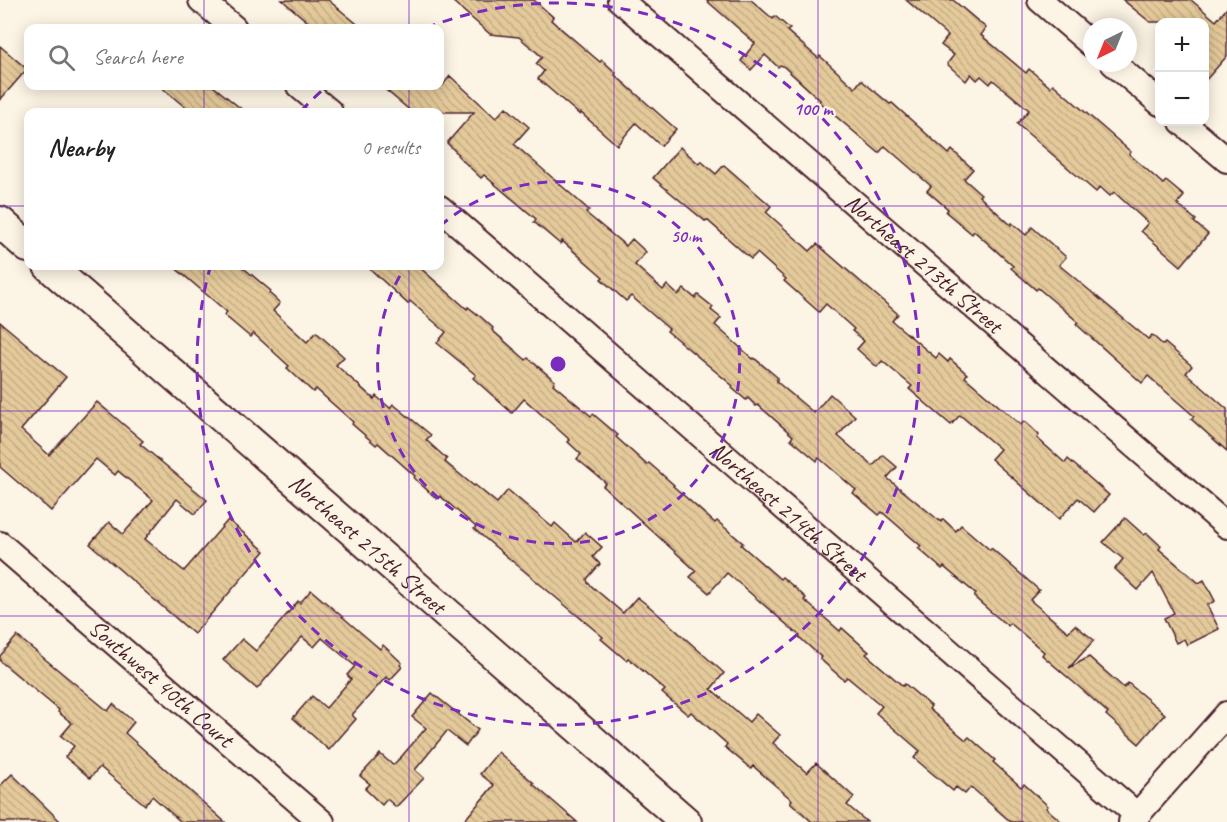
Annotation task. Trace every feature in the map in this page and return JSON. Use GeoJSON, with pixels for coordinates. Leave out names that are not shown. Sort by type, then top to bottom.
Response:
{"type":"FeatureCollection","features":[{"type":"Feature","properties":{"kind":"street"},"geometry":{"type":"LineString","coordinates":[[201,0],[229,24]]}},
{"type":"Feature","properties":{"kind":"street","name":"Northeast 213th Street"},"geometry":{"type":"LineString","coordinates":[[620,0],[1227,526]]}},
{"type":"Feature","properties":{"kind":"street"},"geometry":{"type":"LineString","coordinates":[[1040,0],[1083,37]]}},
{"type":"Feature","properties":{"kind":"street"},"geometry":{"type":"LineString","coordinates":[[1124,72],[1155,99]]}},
{"type":"Feature","properties":{"kind":"street"},"geometry":{"type":"LineString","coordinates":[[304,90],[325,108]]}},
{"type":"Feature","properties":{"kind":"street"},"geometry":{"type":"LineString","coordinates":[[1187,126],[1227,160]]}},
{"type":"Feature","properties":{"kind":"street","name":"Northeast 214th Street"},"geometry":{"type":"LineString","coordinates":[[444,212],[1134,819]]}},
{"type":"Feature","properties":{"kind":"street"},"geometry":{"type":"LineString","coordinates":[[0,222],[24,243]]}},
{"type":"Feature","properties":{"kind":"street","name":"Northeast 215th Street"},"geometry":{"type":"LineString","coordinates":[[54,270],[686,822]]}},
{"type":"Feature","properties":{"kind":"street","name":"Southwest 40th Court"},"geometry":{"type":"LineString","coordinates":[[0,544],[322,822]]}},
{"type":"Feature","properties":{"kind":"street"},"geometry":{"type":"LineString","coordinates":[[1134,819],[1227,714]]}},
{"type":"Feature","properties":{"kind":"building"},"geometry":{"type":"Polygon","coordinates":[[[282,0],[328,0],[357,24],[310,24],[282,0]]]}},
{"type":"Feature","properties":{"kind":"building"},"geometry":{"type":"Polygon","coordinates":[[[451,0],[534,0],[553,17],[551,20],[600,62],[602,60],[616,73],[615,75],[676,129],[661,146],[636,123],[617,145],[538,79],[544,71],[536,64],[542,57],[519,37],[490,34],[451,0]]]}},
{"type":"Feature","properties":{"kind":"building"},"geometry":{"type":"Polygon","coordinates":[[[706,0],[751,0],[773,19],[775,16],[790,29],[787,31],[818,58],[820,56],[855,88],[861,80],[890,104],[892,103],[949,154],[952,150],[973,169],[964,179],[1011,225],[1012,223],[1026,235],[1032,227],[1066,257],[1059,265],[1148,339],[1152,335],[1192,366],[1186,373],[1227,409],[1227,451],[1191,419],[1194,416],[1148,376],[1142,383],[1076,324],[1078,322],[1011,268],[1013,266],[974,231],[972,234],[946,212],[948,209],[927,191],[931,186],[885,146],[879,153],[819,102],[820,100],[783,66],[778,67],[765,55],[751,70],[741,61],[755,43],[706,0]]]}},
{"type":"Feature","properties":{"kind":"building"},"geometry":{"type":"Polygon","coordinates":[[[906,0],[953,0],[986,28],[981,35],[1026,73],[1029,69],[1050,87],[1053,84],[1131,152],[1129,154],[1163,184],[1166,181],[1184,196],[1177,204],[1208,234],[1181,266],[1141,231],[1148,223],[1114,192],[1110,196],[1100,187],[1096,192],[1017,124],[1029,110],[993,80],[990,84],[981,76],[977,80],[971,74],[966,81],[947,64],[954,55],[941,45],[948,36],[906,0]]]}},
{"type":"Feature","properties":{"kind":"building"},"geometry":{"type":"Polygon","coordinates":[[[1123,0],[1191,0],[1216,21],[1227,8],[1227,56],[1209,76],[1209,18],[1155,18],[1155,22],[1150,22],[1123,0]]]}},
{"type":"Feature","properties":{"kind":"building"},"geometry":{"type":"Polygon","coordinates":[[[0,46],[24,66],[24,72],[0,100],[0,46]]]}},
{"type":"Feature","properties":{"kind":"building"},"geometry":{"type":"Polygon","coordinates":[[[450,76],[496,118],[506,107],[529,127],[514,144],[589,210],[586,213],[626,246],[632,239],[646,252],[635,265],[663,290],[667,285],[678,295],[684,289],[695,298],[698,295],[713,307],[711,310],[721,318],[715,325],[777,377],[777,382],[814,413],[830,394],[855,416],[838,436],[873,466],[883,455],[897,467],[887,478],[941,522],[943,519],[956,531],[961,525],[990,550],[991,548],[1039,590],[1030,600],[1068,632],[1075,625],[1094,640],[1069,668],[1089,657],[1124,688],[1128,683],[1165,714],[1139,744],[1106,715],[1108,713],[1042,655],[1044,652],[1010,623],[1008,626],[991,612],[974,597],[976,594],[944,567],[942,569],[918,548],[921,546],[882,512],[879,515],[853,493],[856,490],[819,458],[817,461],[791,439],[793,436],[758,405],[756,406],[748,398],[746,400],[732,388],[733,386],[667,331],[669,329],[631,296],[626,301],[601,279],[603,277],[562,241],[560,244],[534,222],[536,219],[484,175],[481,178],[447,143],[474,112],[444,112],[444,108],[407,108],[386,90],[444,90],[444,84],[450,76]]]}},
{"type":"Feature","properties":{"kind":"building"},"geometry":{"type":"Polygon","coordinates":[[[165,90],[218,90],[240,108],[186,108],[165,90]]]}},
{"type":"Feature","properties":{"kind":"building"},"geometry":{"type":"Polygon","coordinates":[[[680,147],[699,164],[701,161],[716,174],[724,165],[771,206],[766,212],[810,251],[817,244],[898,314],[892,321],[936,358],[939,354],[948,362],[950,359],[967,374],[965,377],[1021,425],[1024,421],[1032,428],[1039,435],[1037,438],[1065,463],[1068,459],[1109,495],[1094,512],[1078,498],[1059,519],[991,459],[1000,449],[960,415],[951,425],[909,389],[912,386],[882,361],[877,367],[857,349],[864,341],[826,304],[819,312],[757,253],[751,259],[707,220],[705,221],[653,178],[680,147]]]}},
{"type":"Feature","properties":{"kind":"building"},"geometry":{"type":"Polygon","coordinates":[[[178,270],[246,270],[271,291],[269,293],[280,303],[273,311],[307,342],[316,332],[344,357],[336,365],[374,399],[376,396],[390,408],[393,404],[431,435],[426,440],[447,459],[445,462],[474,486],[497,503],[508,490],[552,527],[555,523],[576,542],[585,532],[602,547],[593,557],[600,564],[587,579],[588,583],[623,613],[637,597],[650,607],[724,673],[711,689],[749,722],[756,714],[780,735],[773,743],[807,773],[816,763],[854,797],[847,805],[867,822],[812,822],[790,802],[792,800],[753,766],[751,769],[725,747],[727,744],[691,712],[688,715],[662,693],[665,690],[628,658],[626,660],[601,639],[603,637],[474,529],[476,527],[440,496],[437,499],[414,478],[415,476],[378,443],[376,445],[352,424],[353,422],[316,389],[313,392],[253,333],[250,337],[224,315],[227,312],[178,270]]]}},
{"type":"Feature","properties":{"kind":"building"},"geometry":{"type":"Polygon","coordinates":[[[371,270],[423,270],[467,309],[468,307],[481,317],[526,360],[528,358],[555,381],[553,384],[618,435],[616,437],[647,465],[649,463],[715,523],[717,521],[743,543],[741,545],[780,579],[782,577],[794,587],[806,598],[804,600],[840,631],[842,628],[869,652],[866,654],[903,686],[905,684],[931,706],[929,709],[966,740],[969,737],[1021,787],[1024,784],[1062,822],[1011,822],[971,787],[965,794],[956,787],[953,791],[914,758],[920,751],[876,713],[882,706],[847,677],[844,680],[820,659],[821,657],[800,636],[727,573],[709,593],[690,577],[696,571],[603,486],[606,483],[577,459],[581,454],[568,442],[570,440],[524,399],[512,413],[473,378],[476,375],[437,343],[446,332],[410,301],[408,304],[371,270]]]}},
{"type":"Feature","properties":{"kind":"building"},"geometry":{"type":"Polygon","coordinates":[[[0,322],[66,377],[21,430],[49,455],[97,402],[143,441],[140,444],[207,500],[195,514],[177,499],[145,539],[184,571],[228,520],[265,551],[194,634],[90,544],[109,522],[123,534],[153,500],[118,471],[115,475],[96,459],[51,511],[0,467],[0,322]]]}},
{"type":"Feature","properties":{"kind":"building"},"geometry":{"type":"Polygon","coordinates":[[[1125,518],[1144,535],[1147,533],[1161,546],[1159,549],[1199,583],[1204,580],[1215,601],[1207,605],[1219,629],[1187,645],[1184,639],[1176,643],[1164,618],[1174,613],[1153,573],[1138,590],[1115,569],[1123,559],[1103,542],[1125,518]]]}},
{"type":"Feature","properties":{"kind":"building"},"geometry":{"type":"Polygon","coordinates":[[[311,590],[380,649],[383,645],[402,663],[400,665],[402,667],[390,680],[386,677],[352,715],[356,719],[329,750],[293,718],[312,696],[326,708],[351,679],[347,675],[355,666],[322,638],[314,647],[302,637],[257,689],[223,660],[242,639],[256,651],[298,601],[300,603],[311,590]]]}},
{"type":"Feature","properties":{"kind":"building"},"geometry":{"type":"Polygon","coordinates":[[[17,636],[108,711],[113,704],[134,722],[125,733],[225,822],[181,822],[152,796],[145,805],[100,767],[90,778],[65,757],[74,746],[61,736],[72,723],[0,661],[0,656],[17,636]]]}},
{"type":"Feature","properties":{"kind":"building"},"geometry":{"type":"Polygon","coordinates":[[[432,693],[478,730],[466,746],[447,731],[415,770],[424,778],[396,807],[387,799],[382,805],[365,789],[370,784],[360,776],[380,754],[393,765],[401,757],[426,728],[412,717],[432,693]]]}},
{"type":"Feature","properties":{"kind":"building"},"geometry":{"type":"Polygon","coordinates":[[[498,752],[577,822],[463,822],[494,785],[480,774],[498,752]]]}},
{"type":"Feature","properties":{"kind":"building"},"geometry":{"type":"Polygon","coordinates":[[[12,774],[61,822],[0,822],[0,786],[12,774]]]}}]}
